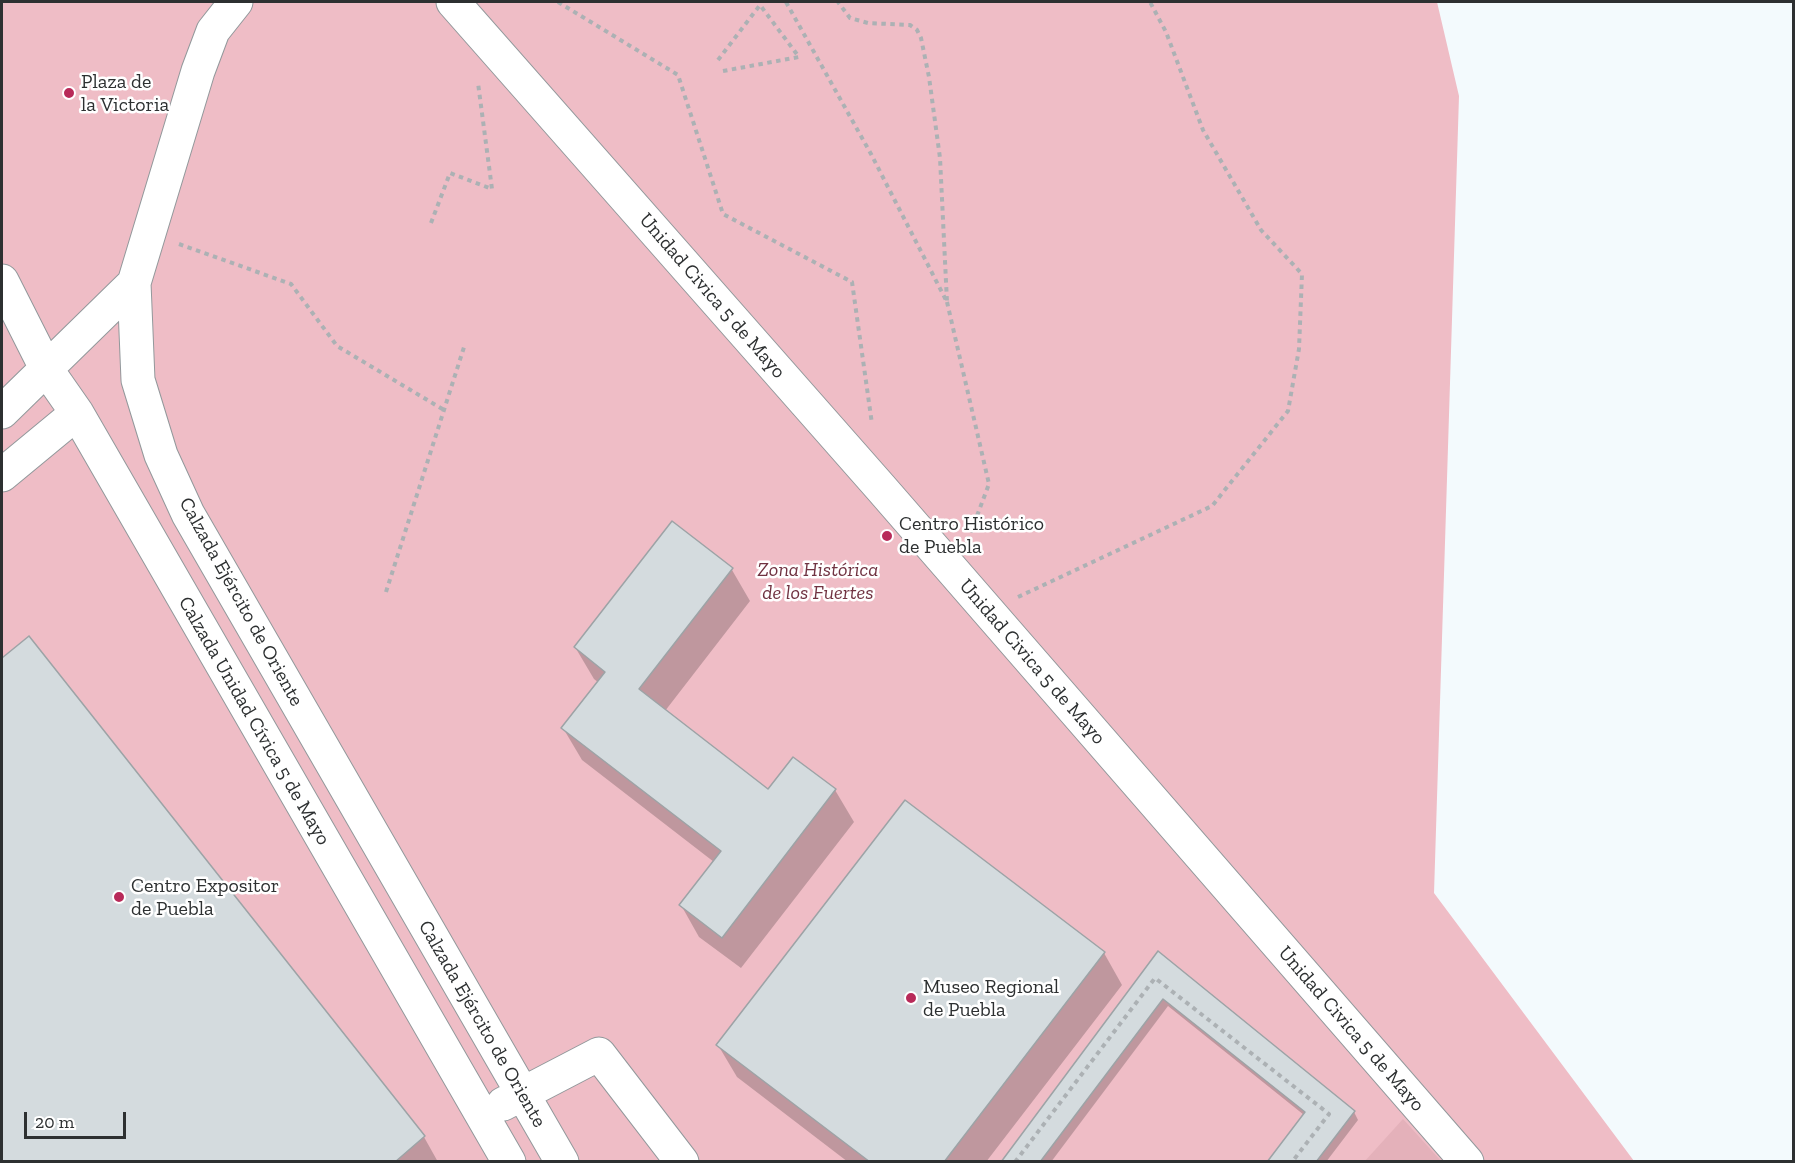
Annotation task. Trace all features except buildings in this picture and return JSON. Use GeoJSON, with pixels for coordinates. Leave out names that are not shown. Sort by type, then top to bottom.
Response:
{"type":"FeatureCollection","features":[{"type":"Feature","properties":{"kind":"lane","name":"Calzada Ejército de Oriente"},"geometry":{"type":"LineString","coordinates":[[236,2],[213,31],[198,71],[134,283],[138,380],[161,455],[189,514],[562,1161]]}},
{"type":"Feature","properties":{"kind":"lane","name":"Unidad Civica 5 de Mayo"},"geometry":{"type":"LineString","coordinates":[[453,2],[873,479],[1467,1161]]}},
{"type":"Feature","properties":{"kind":"lane","name":"Calzada Unidad Cívica 5 de Mayo"},"geometry":{"type":"LineString","coordinates":[[2,281],[47,370],[77,413],[508,1161]]}},
{"type":"Feature","properties":{"kind":"lane"},"geometry":{"type":"LineString","coordinates":[[2,412],[134,283]]}},
{"type":"Feature","properties":{"kind":"lane"},"geometry":{"type":"LineString","coordinates":[[2,475],[77,413]]}},
{"type":"Feature","properties":{"kind":"lane"},"geometry":{"type":"LineString","coordinates":[[482,1117],[522,1093],[599,1054],[682,1161]]}},
{"type":"Feature","properties":{"kind":"path"},"geometry":{"type":"LineString","coordinates":[[558,2],[678,75],[723,214],[852,282],[872,424]]}},
{"type":"Feature","properties":{"kind":"path"},"geometry":{"type":"LineString","coordinates":[[786,2],[871,154],[946,303]]}},
{"type":"Feature","properties":{"kind":"path"},"geometry":{"type":"LineString","coordinates":[[838,2],[850,18],[868,23],[910,25],[917,30],[921,38],[929,77],[940,158],[946,303],[989,484],[954,574]]}},
{"type":"Feature","properties":{"kind":"path"},"geometry":{"type":"LineString","coordinates":[[988,611],[1212,506],[1288,411],[1299,349],[1302,274],[1260,230],[1203,130],[1166,32],[1150,2]]}},
{"type":"Feature","properties":{"kind":"path"},"geometry":{"type":"LineString","coordinates":[[718,60],[760,5],[799,57],[723,71]]}},
{"type":"Feature","properties":{"kind":"path"},"geometry":{"type":"LineString","coordinates":[[430,223],[450,173],[492,189],[478,77]]}},
{"type":"Feature","properties":{"kind":"path"},"geometry":{"type":"LineString","coordinates":[[149,233],[291,284],[338,346],[444,410]]}},
{"type":"Feature","properties":{"kind":"path"},"geometry":{"type":"LineString","coordinates":[[386,592],[465,344]]}},
{"type":"Feature","properties":{"kind":"path"},"geometry":{"type":"LineString","coordinates":[[1015,1161],[1155,978],[1329,1114],[1293,1161]]}},
{"type":"Feature","properties":{"kind":"green space","name":"Zona Histórica de los Fuertes"},"geometry":{"type":"Polygon","coordinates":[[[2,2],[1437,2],[1459,96],[1434,893],[1634,1161],[2,1162],[2,2]]]}},
{"type":"Feature","properties":{"kind":"shaded area"},"geometry":{"type":"Polygon","coordinates":[[[1403,1119],[1441,1161],[1365,1161],[1403,1119]]]}},
{"type":"Feature","properties":{"kind":"place","name":"Plaza de la Victoria"},"geometry":{"type":"Point","coordinates":[69,93]}},
{"type":"Feature","properties":{"kind":"place","name":"Centro Histórico de Puebla"},"geometry":{"type":"Point","coordinates":[887,536]}},
{"type":"Feature","properties":{"kind":"place","name":"Centro Expositor de Puebla"},"geometry":{"type":"Point","coordinates":[119,897]}},
{"type":"Feature","properties":{"kind":"place","name":"Museo Regional de Puebla"},"geometry":{"type":"Point","coordinates":[911,998]}}]}
